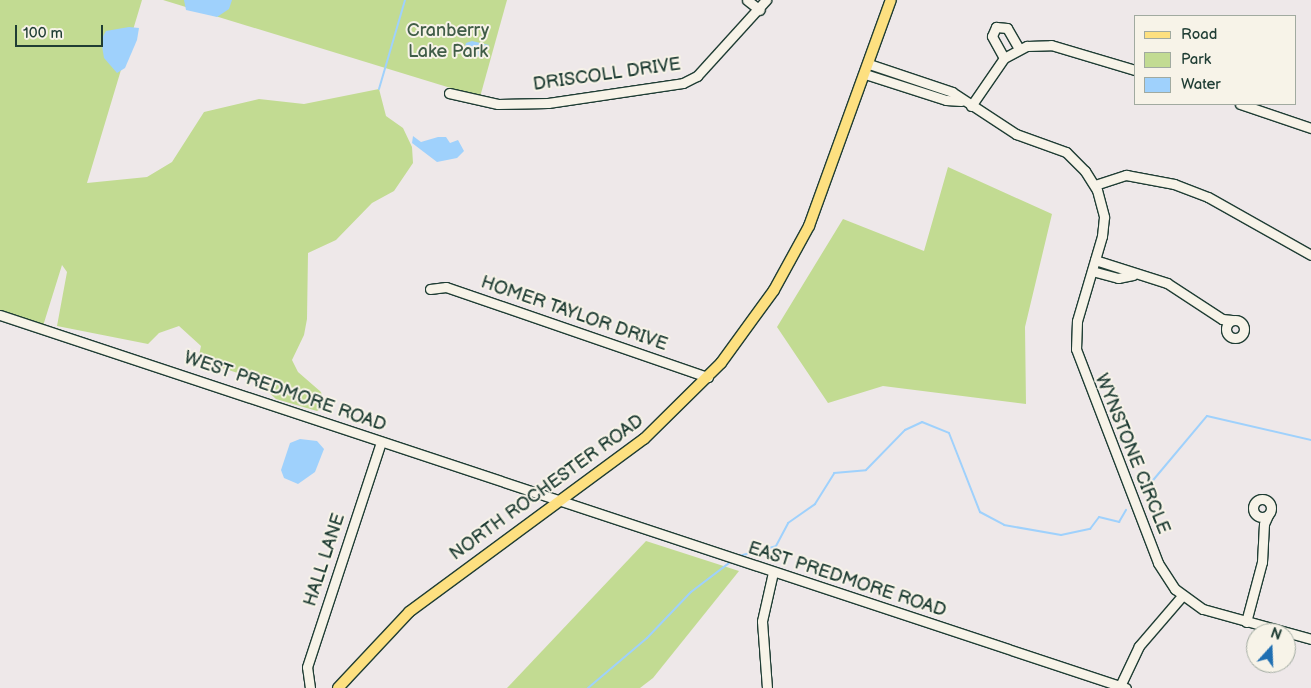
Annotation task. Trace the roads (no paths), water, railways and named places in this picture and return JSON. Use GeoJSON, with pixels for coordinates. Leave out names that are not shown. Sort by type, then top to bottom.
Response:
{"type":"FeatureCollection","features":[{"type":"Feature","properties":{"kind":"main road","name":"NORTH ROCHESTER ROAD"},"geometry":{"type":"LineString","coordinates":[[338,688],[408,612],[456,574],[559,502],[644,439],[708,377],[752,323],[794,255],[829,176],[891,0]]}},
{"type":"Feature","properties":{"kind":"street"},"geometry":{"type":"LineString","coordinates":[[747,0],[760,10]]}},
{"type":"Feature","properties":{"kind":"street","name":"DRISCOLL DRIVE"},"geometry":{"type":"LineString","coordinates":[[449,93],[498,104],[548,103],[683,83],[697,76],[760,10],[766,0]]}},
{"type":"Feature","properties":{"kind":"street"},"geometry":{"type":"LineString","coordinates":[[1004,58],[992,36],[996,27],[1007,28],[1019,49]]}},
{"type":"Feature","properties":{"kind":"street"},"geometry":{"type":"LineString","coordinates":[[971,106],[1004,58],[1019,49],[1051,45],[1134,70]]}},
{"type":"Feature","properties":{"kind":"street","name":"WYNSTONE CIRCLE"},"geometry":{"type":"LineString","coordinates":[[869,64],[944,89],[1016,134],[1066,152],[1095,185],[1104,217],[1095,260],[1076,328],[1078,363],[1158,563],[1182,596],[1212,613],[1311,639]]}},
{"type":"Feature","properties":{"kind":"street","name":"WYNSTONE CIRCLE"},"geometry":{"type":"LineString","coordinates":[[865,74],[946,100],[961,101]]}},
{"type":"Feature","properties":{"kind":"street"},"geometry":{"type":"LineString","coordinates":[[1243,105],[1311,128]]}},
{"type":"Feature","properties":{"kind":"street"},"geometry":{"type":"LineString","coordinates":[[1095,185],[1115,177],[1138,175],[1187,188],[1311,255]]}},
{"type":"Feature","properties":{"kind":"street"},"geometry":{"type":"LineString","coordinates":[[1095,260],[1134,275],[1180,289],[1222,319],[1243,324],[1242,335],[1231,337],[1222,319]]}},
{"type":"Feature","properties":{"kind":"street"},"geometry":{"type":"LineString","coordinates":[[1092,271],[1118,278],[1134,275]]}},
{"type":"Feature","properties":{"kind":"street","name":"HOMER TAYLOR DRIVE"},"geometry":{"type":"LineString","coordinates":[[430,289],[446,288],[708,377]]}},
{"type":"Feature","properties":{"kind":"street","name":"WEST PREDMORE ROAD"},"geometry":{"type":"LineString","coordinates":[[0,315],[559,502]]}},
{"type":"Feature","properties":{"kind":"street"},"geometry":{"type":"LineString","coordinates":[[1226,329],[1232,320]]}},
{"type":"Feature","properties":{"kind":"street","name":"HALL LANE"},"geometry":{"type":"LineString","coordinates":[[310,688],[307,668],[381,442]]}},
{"type":"Feature","properties":{"kind":"street"},"geometry":{"type":"LineString","coordinates":[[1246,622],[1262,562],[1264,524],[1270,503],[1262,498],[1253,506],[1257,516],[1264,524]]}},
{"type":"Feature","properties":{"kind":"street","name":"EAST PREDMORE ROAD"},"geometry":{"type":"LineString","coordinates":[[559,502],[1123,687]]}},
{"type":"Feature","properties":{"kind":"street"},"geometry":{"type":"LineString","coordinates":[[1257,516],[1268,515]]}},
{"type":"Feature","properties":{"kind":"street"},"geometry":{"type":"LineString","coordinates":[[767,688],[762,621],[773,572]]}},
{"type":"Feature","properties":{"kind":"street"},"geometry":{"type":"LineString","coordinates":[[1123,687],[1138,646],[1182,596]]}},
{"type":"Feature","properties":{"kind":"water"},"geometry":{"type":"Polygon","coordinates":[[[184,0],[232,0],[229,9],[217,17],[186,10],[184,0]]]}},
{"type":"Feature","properties":{"kind":"water"},"geometry":{"type":"Polygon","coordinates":[[[129,27],[139,28],[137,40],[125,68],[117,73],[104,58],[101,40],[106,31],[129,27]]]}},
{"type":"Feature","properties":{"kind":"water"},"geometry":{"type":"Polygon","coordinates":[[[472,41],[489,45],[485,56],[468,57],[464,50],[466,43],[472,41]]]}},
{"type":"Feature","properties":{"kind":"water"},"geometry":{"type":"Polygon","coordinates":[[[413,136],[421,142],[438,137],[446,137],[450,143],[458,140],[464,151],[457,158],[437,162],[412,143],[413,136]]]}},
{"type":"Feature","properties":{"kind":"water"},"geometry":{"type":"Polygon","coordinates":[[[300,439],[317,441],[324,449],[315,472],[298,484],[284,478],[281,470],[290,443],[300,439]]]}},
{"type":"Feature","properties":{"kind":"waterway"},"geometry":{"type":"LineString","coordinates":[[379,89],[405,0]]}},
{"type":"Feature","properties":{"kind":"waterway"},"geometry":{"type":"LineString","coordinates":[[1144,491],[1207,416],[1311,440]]}},
{"type":"Feature","properties":{"kind":"waterway"},"geometry":{"type":"LineString","coordinates":[[739,556],[776,546],[788,523],[815,504],[834,473],[866,470],[905,430],[922,422],[949,433],[980,512],[1004,525],[1061,535],[1090,529],[1099,517],[1119,522],[1126,510]]}},
{"type":"Feature","properties":{"kind":"waterway"},"geometry":{"type":"LineString","coordinates":[[588,688],[647,638],[691,592],[729,563]]}},
{"type":"Feature","properties":{"kind":"park label","name":"Cranberry Lake Park"},"geometry":{"type":"Point","coordinates":[448,42]}}]}
